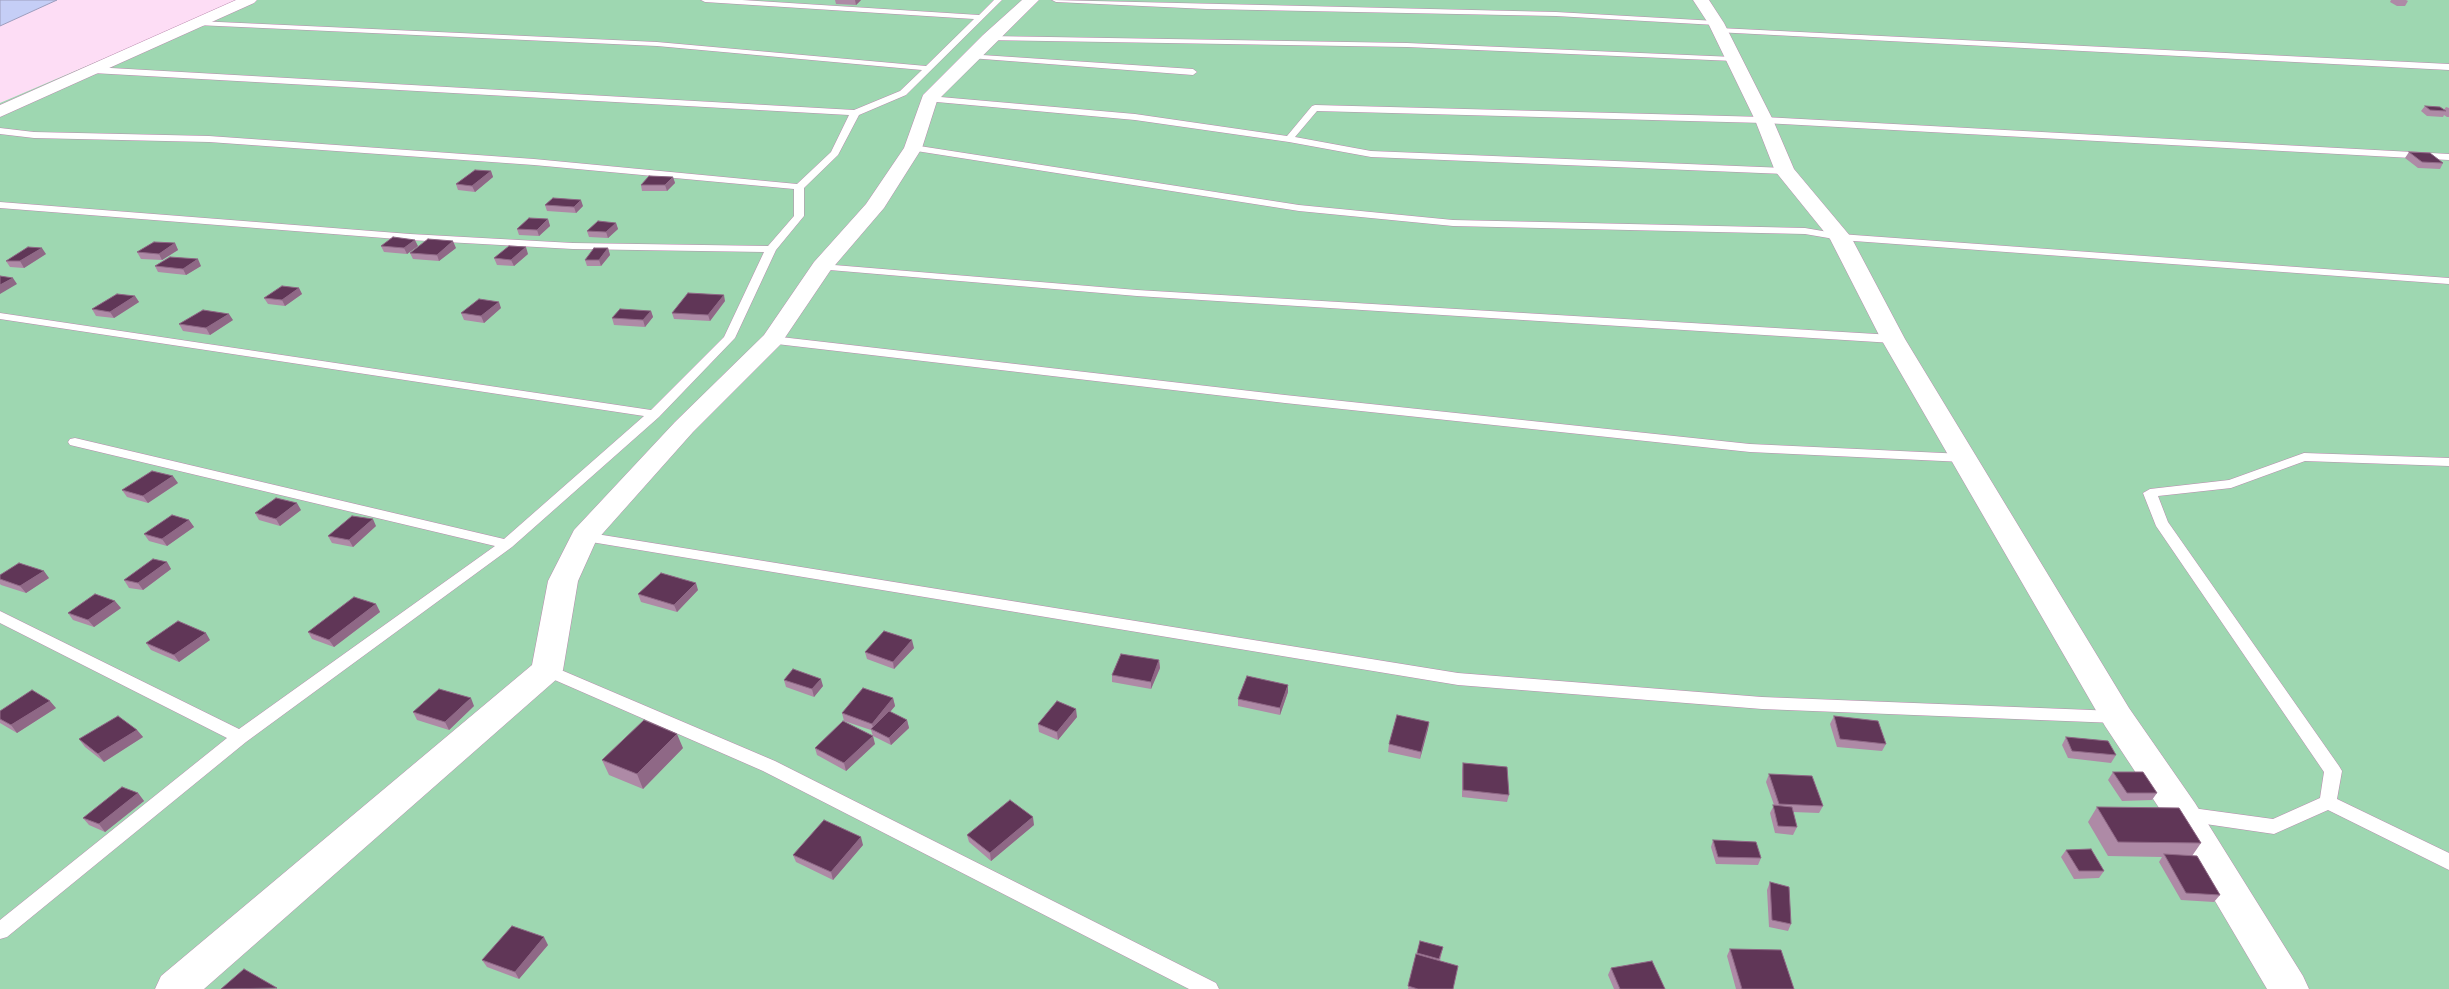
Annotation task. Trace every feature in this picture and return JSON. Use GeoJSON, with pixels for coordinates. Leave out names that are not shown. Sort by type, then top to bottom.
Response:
{"type":"FeatureCollection","features":[{"type":"Feature","properties":{"kind":"street"},"geometry":{"type":"LineString","coordinates":[[0,112],[249,0]]}},
{"type":"Feature","properties":{"kind":"street"},"geometry":{"type":"LineString","coordinates":[[175,989],[547,670],[563,581],[584,537],[684,427],[772,340],[822,267],[874,208],[913,148],[929,99],[980,37],[1031,0]]}},
{"type":"Feature","properties":{"kind":"street"},"geometry":{"type":"LineString","coordinates":[[1701,0],[1718,26],[1764,120],[1785,170],[1840,237],[1893,339],[2117,717],[2182,814],[2289,989]]}},
{"type":"Feature","properties":{"kind":"lane"},"geometry":{"type":"LineString","coordinates":[[705,0],[980,37],[1193,72]]}},
{"type":"Feature","properties":{"kind":"lane"},"geometry":{"type":"LineString","coordinates":[[980,37],[998,0]]}},
{"type":"Feature","properties":{"kind":"lane"},"geometry":{"type":"LineString","coordinates":[[1056,0],[1207,7],[1556,14],[1718,26],[2449,67]]}},
{"type":"Feature","properties":{"kind":"lane"},"geometry":{"type":"LineString","coordinates":[[197,23],[658,44],[926,68]]}},
{"type":"Feature","properties":{"kind":"lane"},"geometry":{"type":"LineString","coordinates":[[93,70],[855,113],[902,93],[926,68],[953,46],[980,37],[1407,45],[1734,59]]}},
{"type":"Feature","properties":{"kind":"lane"},"geometry":{"type":"LineString","coordinates":[[929,99],[1135,117],[1289,139],[1371,154],[1785,170]]}},
{"type":"Feature","properties":{"kind":"lane"},"geometry":{"type":"LineString","coordinates":[[1289,139],[1314,108],[1764,120],[2449,156]]}},
{"type":"Feature","properties":{"kind":"lane"},"geometry":{"type":"LineString","coordinates":[[0,931],[240,737],[507,544],[654,414],[729,338],[771,249],[799,216],[799,187],[835,153],[855,113]]}},
{"type":"Feature","properties":{"kind":"lane"},"geometry":{"type":"LineString","coordinates":[[0,131],[34,134],[259,142],[534,162],[799,187]]}},
{"type":"Feature","properties":{"kind":"lane"},"geometry":{"type":"LineString","coordinates":[[913,148],[1299,208],[1443,222],[1805,231],[1840,237],[2449,281]]}},
{"type":"Feature","properties":{"kind":"lane"},"geometry":{"type":"LineString","coordinates":[[0,205],[410,237],[573,246],[771,249]]}},
{"type":"Feature","properties":{"kind":"lane"},"geometry":{"type":"LineString","coordinates":[[822,267],[1137,293],[1893,339]]}},
{"type":"Feature","properties":{"kind":"lane"},"geometry":{"type":"LineString","coordinates":[[0,316],[654,414]]}},
{"type":"Feature","properties":{"kind":"lane"},"geometry":{"type":"LineString","coordinates":[[772,340],[1285,399],[1750,448],[1964,458]]}},
{"type":"Feature","properties":{"kind":"lane"},"geometry":{"type":"LineString","coordinates":[[75,442],[507,544]]}},
{"type":"Feature","properties":{"kind":"lane"},"geometry":{"type":"LineString","coordinates":[[2328,802],[2333,771],[2161,523],[2150,494],[2231,484],[2304,458],[2449,462]]}},
{"type":"Feature","properties":{"kind":"lane"},"geometry":{"type":"LineString","coordinates":[[584,537],[1458,679],[1762,703],[2117,717]]}},
{"type":"Feature","properties":{"kind":"lane"},"geometry":{"type":"LineString","coordinates":[[0,616],[240,737]]}},
{"type":"Feature","properties":{"kind":"lane"},"geometry":{"type":"LineString","coordinates":[[547,670],[769,766],[1209,989]]}},
{"type":"Feature","properties":{"kind":"lane"},"geometry":{"type":"LineString","coordinates":[[2182,814],[2274,827],[2328,802]]}},
{"type":"Feature","properties":{"kind":"lane"},"geometry":{"type":"LineString","coordinates":[[2328,802],[2449,862]]}},
{"type":"Feature","properties":{"kind":"green space"},"geometry":{"type":"Polygon","coordinates":[[[241,0],[2449,0],[2449,989],[0,989],[0,103],[241,0]]]}},
{"type":"Feature","properties":{"kind":"water"},"geometry":{"type":"Polygon","coordinates":[[[0,0],[57,0],[0,26],[0,0]]]}},
{"type":"Feature","properties":{"kind":"building"},"geometry":{"type":"Polygon","coordinates":[[[2425,106],[2440,107],[2446,111],[2430,110],[2425,106]]]}},
{"type":"Feature","properties":{"kind":"building"},"geometry":{"type":"Polygon","coordinates":[[[2409,152],[2430,153],[2443,163],[2422,162],[2409,152]]]}},
{"type":"Feature","properties":{"kind":"building"},"geometry":{"type":"Polygon","coordinates":[[[475,170],[491,171],[472,186],[456,184],[475,170]]]}},
{"type":"Feature","properties":{"kind":"building"},"geometry":{"type":"Polygon","coordinates":[[[649,176],[673,177],[665,185],[641,185],[649,176]]]}},
{"type":"Feature","properties":{"kind":"building"},"geometry":{"type":"Polygon","coordinates":[[[553,198],[581,200],[574,207],[545,205],[553,198]]]}},
{"type":"Feature","properties":{"kind":"building"},"geometry":{"type":"Polygon","coordinates":[[[529,218],[548,219],[537,230],[517,229],[529,218]]]}},
{"type":"Feature","properties":{"kind":"building"},"geometry":{"type":"Polygon","coordinates":[[[598,221],[616,223],[606,232],[587,231],[598,221]]]}},
{"type":"Feature","properties":{"kind":"building"},"geometry":{"type":"Polygon","coordinates":[[[393,237],[415,240],[404,248],[381,246],[393,237]]]}},
{"type":"Feature","properties":{"kind":"building"},"geometry":{"type":"Polygon","coordinates":[[[428,239],[453,241],[437,255],[410,253],[428,239]]]}},
{"type":"Feature","properties":{"kind":"building"},"geometry":{"type":"Polygon","coordinates":[[[154,242],[175,243],[159,254],[137,252],[154,242]]]}},
{"type":"Feature","properties":{"kind":"building"},"geometry":{"type":"Polygon","coordinates":[[[509,246],[526,247],[511,260],[494,258],[509,246]]]}},
{"type":"Feature","properties":{"kind":"building"},"geometry":{"type":"Polygon","coordinates":[[[28,247],[42,248],[20,261],[6,261],[28,247]]]}},
{"type":"Feature","properties":{"kind":"building"},"geometry":{"type":"Polygon","coordinates":[[[594,248],[608,248],[599,260],[585,260],[594,248]]]}},
{"type":"Feature","properties":{"kind":"building"},"geometry":{"type":"Polygon","coordinates":[[[170,257],[198,259],[183,269],[155,266],[170,257]]]}},
{"type":"Feature","properties":{"kind":"building"},"geometry":{"type":"Polygon","coordinates":[[[0,276],[13,278],[0,285],[0,276]]]}},
{"type":"Feature","properties":{"kind":"building"},"geometry":{"type":"Polygon","coordinates":[[[282,286],[299,288],[282,300],[264,298],[282,286]]]}},
{"type":"Feature","properties":{"kind":"building"},"geometry":{"type":"Polygon","coordinates":[[[688,293],[724,295],[708,315],[672,313],[688,293]]]}},
{"type":"Feature","properties":{"kind":"building"},"geometry":{"type":"Polygon","coordinates":[[[117,294],[135,296],[110,312],[92,309],[117,294]]]}},
{"type":"Feature","properties":{"kind":"building"},"geometry":{"type":"Polygon","coordinates":[[[479,299],[499,302],[481,316],[461,313],[479,299]]]}},
{"type":"Feature","properties":{"kind":"building"},"geometry":{"type":"Polygon","coordinates":[[[620,309],[651,311],[643,320],[612,318],[620,309]]]}},
{"type":"Feature","properties":{"kind":"building"},"geometry":{"type":"Polygon","coordinates":[[[203,310],[229,314],[206,328],[179,324],[203,310]]]}},
{"type":"Feature","properties":{"kind":"building"},"geometry":{"type":"Polygon","coordinates":[[[152,471],[173,476],[143,496],[122,490],[152,471]]]}},
{"type":"Feature","properties":{"kind":"building"},"geometry":{"type":"Polygon","coordinates":[[[276,498],[297,503],[276,519],[255,513],[276,498]]]}},
{"type":"Feature","properties":{"kind":"building"},"geometry":{"type":"Polygon","coordinates":[[[172,515],[189,520],[162,539],[144,534],[172,515]]]}},
{"type":"Feature","properties":{"kind":"building"},"geometry":{"type":"Polygon","coordinates":[[[352,516],[373,519],[349,540],[328,536],[352,516]]]}},
{"type":"Feature","properties":{"kind":"building"},"geometry":{"type":"Polygon","coordinates":[[[153,559],[167,562],[138,583],[124,580],[153,559]]]}},
{"type":"Feature","properties":{"kind":"building"},"geometry":{"type":"Polygon","coordinates":[[[19,563],[44,571],[20,586],[0,579],[0,575],[19,563]]]}},
{"type":"Feature","properties":{"kind":"building"},"geometry":{"type":"Polygon","coordinates":[[[661,573],[696,583],[674,605],[638,594],[661,573]]]}},
{"type":"Feature","properties":{"kind":"building"},"geometry":{"type":"Polygon","coordinates":[[[95,594],[115,601],[88,620],[68,613],[95,594]]]}},
{"type":"Feature","properties":{"kind":"building"},"geometry":{"type":"Polygon","coordinates":[[[354,597],[376,604],[329,640],[308,632],[354,597]]]}},
{"type":"Feature","properties":{"kind":"building"},"geometry":{"type":"Polygon","coordinates":[[[178,621],[206,633],[174,655],[146,643],[178,621]]]}},
{"type":"Feature","properties":{"kind":"building"},"geometry":{"type":"Polygon","coordinates":[[[884,631],[912,640],[893,662],[865,652],[884,631]]]}},
{"type":"Feature","properties":{"kind":"building"},"geometry":{"type":"Polygon","coordinates":[[[1121,654],[1159,660],[1151,682],[1112,675],[1121,654]]]}},
{"type":"Feature","properties":{"kind":"building"},"geometry":{"type":"Polygon","coordinates":[[[793,669],[821,679],[812,689],[784,680],[793,669]]]}},
{"type":"Feature","properties":{"kind":"building"},"geometry":{"type":"Polygon","coordinates":[[[1247,676],[1288,685],[1280,708],[1238,699],[1247,676]]]}},
{"type":"Feature","properties":{"kind":"building"},"geometry":{"type":"Polygon","coordinates":[[[863,688],[893,698],[872,724],[842,713],[863,688]]]}},
{"type":"Feature","properties":{"kind":"building"},"geometry":{"type":"Polygon","coordinates":[[[439,689],[471,698],[445,722],[413,712],[439,689]]]}},
{"type":"Feature","properties":{"kind":"building"},"geometry":{"type":"Polygon","coordinates":[[[32,690],[50,701],[11,725],[0,719],[0,711],[32,690]]]}},
{"type":"Feature","properties":{"kind":"building"},"geometry":{"type":"Polygon","coordinates":[[[1057,701],[1076,709],[1057,732],[1038,724],[1057,701]]]}},
{"type":"Feature","properties":{"kind":"building"},"geometry":{"type":"Polygon","coordinates":[[[889,711],[907,720],[889,738],[871,729],[889,711]]]}},
{"type":"Feature","properties":{"kind":"building"},"geometry":{"type":"Polygon","coordinates":[[[1397,715],[1429,722],[1421,752],[1389,744],[1397,715]]]}},
{"type":"Feature","properties":{"kind":"building"},"geometry":{"type":"Polygon","coordinates":[[[118,716],[137,730],[98,754],[79,739],[118,716]]]}},
{"type":"Feature","properties":{"kind":"building"},"geometry":{"type":"Polygon","coordinates":[[[1834,716],[1878,721],[1886,744],[1840,739],[1834,716]]]}},
{"type":"Feature","properties":{"kind":"building"},"geometry":{"type":"Polygon","coordinates":[[[644,720],[677,734],[637,774],[602,760],[644,720]]]}},
{"type":"Feature","properties":{"kind":"building"},"geometry":{"type":"Polygon","coordinates":[[[843,721],[873,736],[844,763],[815,748],[843,721]]]}},
{"type":"Feature","properties":{"kind":"building"},"geometry":{"type":"Polygon","coordinates":[[[2066,737],[2108,741],[2116,755],[2072,751],[2066,737]]]}},
{"type":"Feature","properties":{"kind":"building"},"geometry":{"type":"Polygon","coordinates":[[[1463,763],[1507,767],[1509,795],[1463,790],[1463,763]]]}},
{"type":"Feature","properties":{"kind":"building"},"geometry":{"type":"Polygon","coordinates":[[[2113,772],[2143,772],[2157,793],[2127,793],[2113,772]]]}},
{"type":"Feature","properties":{"kind":"building"},"geometry":{"type":"Polygon","coordinates":[[[1769,774],[1812,776],[1823,806],[1779,804],[1769,774]]]}},
{"type":"Feature","properties":{"kind":"building"},"geometry":{"type":"Polygon","coordinates":[[[122,787],[138,793],[99,824],[83,818],[122,787]]]}},
{"type":"Feature","properties":{"kind":"building"},"geometry":{"type":"Polygon","coordinates":[[[1010,800],[1033,817],[990,853],[967,835],[1010,800]]]}},
{"type":"Feature","properties":{"kind":"building"},"geometry":{"type":"Polygon","coordinates":[[[1773,805],[1792,807],[1797,827],[1778,826],[1773,805]]]}},
{"type":"Feature","properties":{"kind":"building"},"geometry":{"type":"Polygon","coordinates":[[[2097,807],[2179,808],[2201,843],[2118,842],[2097,807]]]}},
{"type":"Feature","properties":{"kind":"building"},"geometry":{"type":"Polygon","coordinates":[[[824,820],[861,837],[831,872],[793,855],[824,820]]]}},
{"type":"Feature","properties":{"kind":"building"},"geometry":{"type":"Polygon","coordinates":[[[1713,840],[1756,842],[1761,858],[1718,857],[1713,840]]]}},
{"type":"Feature","properties":{"kind":"building"},"geometry":{"type":"Polygon","coordinates":[[[2091,849],[2104,871],[2079,871],[2066,850],[2091,849]]]}},
{"type":"Feature","properties":{"kind":"building"},"geometry":{"type":"Polygon","coordinates":[[[2164,854],[2197,856],[2220,895],[2186,893],[2164,854]]]}},
{"type":"Feature","properties":{"kind":"building"},"geometry":{"type":"Polygon","coordinates":[[[1770,882],[1789,887],[1791,924],[1772,920],[1770,882]]]}},
{"type":"Feature","properties":{"kind":"building"},"geometry":{"type":"Polygon","coordinates":[[[512,926],[544,937],[515,972],[482,960],[512,926]]]}},
{"type":"Feature","properties":{"kind":"building"},"geometry":{"type":"Polygon","coordinates":[[[1420,941],[1443,947],[1439,959],[1417,953],[1420,941]]]}},
{"type":"Feature","properties":{"kind":"building"},"geometry":{"type":"Polygon","coordinates":[[[1730,949],[1781,950],[1794,989],[1742,989],[1730,949]]]}},
{"type":"Feature","properties":{"kind":"building"},"geometry":{"type":"Polygon","coordinates":[[[1416,954],[1458,966],[1453,989],[1418,989],[1408,986],[1416,954]]]}},
{"type":"Feature","properties":{"kind":"building"},"geometry":{"type":"Polygon","coordinates":[[[1652,961],[1665,989],[1620,989],[1611,968],[1652,961]]]}},
{"type":"Feature","properties":{"kind":"building"},"geometry":{"type":"Polygon","coordinates":[[[244,969],[277,988],[221,989],[244,969]]]}}]}
